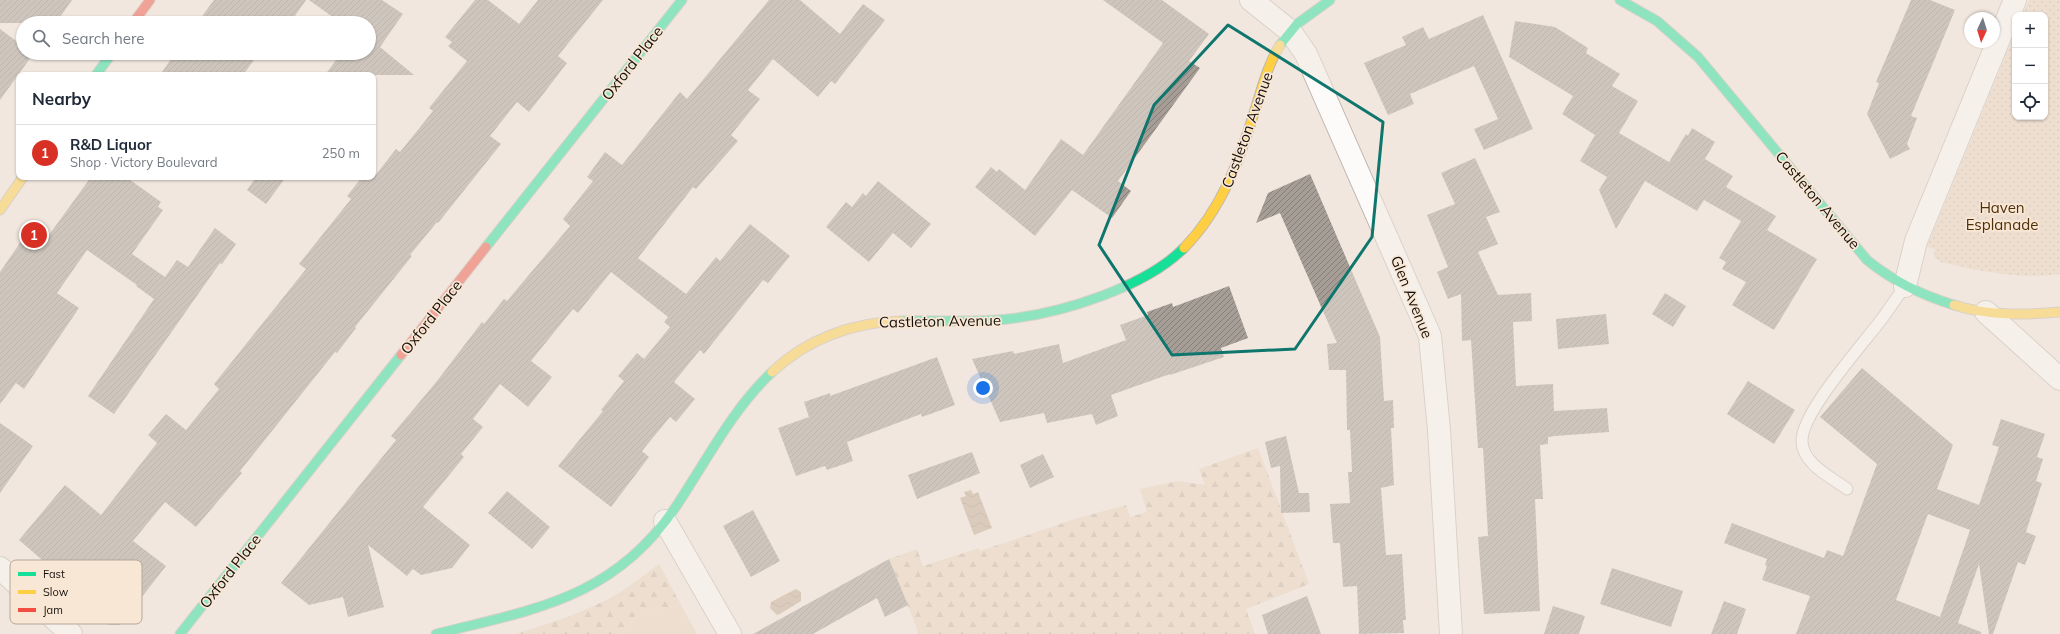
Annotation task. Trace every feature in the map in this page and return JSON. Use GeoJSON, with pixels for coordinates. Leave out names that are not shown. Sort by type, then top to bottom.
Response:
{"type":"FeatureCollection","features":[{"type":"Feature","properties":{"kind":"street"},"geometry":{"type":"LineString","coordinates":[[138,16],[150,0]]}},
{"type":"Feature","properties":{"kind":"street","name":"Oxford Place"},"geometry":{"type":"LineString","coordinates":[[180,634],[682,0]]}},
{"type":"Feature","properties":{"kind":"street","name":"Glen Avenue"},"geometry":{"type":"LineString","coordinates":[[1251,0],[1290,31],[1306,54],[1430,336],[1439,430],[1451,634]]}},
{"type":"Feature","properties":{"kind":"street","name":"Castleton Avenue"},"geometry":{"type":"LineString","coordinates":[[436,634],[552,604],[587,588],[616,572],[641,551],[665,521],[747,398],[765,378],[789,356],[815,340],[843,329],[870,322],[912,319],[985,321],[1042,313],[1091,300],[1126,285],[1144,276],[1183,249],[1201,229],[1225,192],[1238,163],[1274,55],[1290,31],[1330,0]]}},
{"type":"Feature","properties":{"kind":"street","name":"Castleton Avenue"},"geometry":{"type":"LineString","coordinates":[[1620,0],[1657,21],[1698,57],[1867,260],[1881,271],[1904,286],[1951,304],[1986,312],[2027,314],[2060,312]]}},
{"type":"Feature","properties":{"kind":"street"},"geometry":{"type":"LineString","coordinates":[[1904,286],[1916,242],[2015,0]]}},
{"type":"Feature","properties":{"kind":"street"},"geometry":{"type":"LineString","coordinates":[[98,72],[107,60]]}},
{"type":"Feature","properties":{"kind":"street"},"geometry":{"type":"LineString","coordinates":[[0,210],[21,180]]}},
{"type":"Feature","properties":{"kind":"street"},"geometry":{"type":"LineString","coordinates":[[1986,312],[2060,379]]}},
{"type":"Feature","properties":{"kind":"street"},"geometry":{"type":"LineString","coordinates":[[665,521],[730,634]]}},
{"type":"Feature","properties":{"kind":"street"},"geometry":{"type":"LineString","coordinates":[[0,568],[10,577]]}},
{"type":"Feature","properties":{"kind":"street"},"geometry":{"type":"LineString","coordinates":[[60,624],[71,634]]}},
{"type":"Feature","properties":{"kind":"lane"},"geometry":{"type":"LineString","coordinates":[[1847,489],[1808,461],[1802,442],[1805,428],[1818,402],[1904,286]]}},
{"type":"Feature","properties":{"kind":"highlighted area"},"geometry":{"type":"Polygon","coordinates":[[[1228,25],[1383,122],[1372,237],[1295,349],[1172,355],[1099,245],[1154,105],[1228,25]]]}},
{"type":"Feature","properties":{"kind":"green space","name":"Haven Esplanade"},"geometry":{"type":"Polygon","coordinates":[[[2029,0],[2060,0],[2060,274],[2045,276],[2000,274],[1940,262],[1934,256],[1935,249],[1927,247],[2012,40],[2012,120],[2048,120],[2048,12],[2023,12],[2029,0]]]}},
{"type":"Feature","properties":{"kind":"green space"},"geometry":{"type":"Polygon","coordinates":[[[1258,448],[1309,584],[1246,609],[1255,634],[919,634],[889,559],[917,549],[923,566],[979,548],[980,551],[1078,518],[1126,505],[1130,517],[1147,512],[1140,489],[1178,481],[1205,485],[1199,469],[1258,448]]]}},
{"type":"Feature","properties":{"kind":"green space"},"geometry":{"type":"Polygon","coordinates":[[[659,564],[681,605],[647,611],[636,617],[625,630],[619,634],[516,634],[590,608],[615,595],[659,564]]]}},
{"type":"Feature","properties":{"kind":"green space"},"geometry":{"type":"Polygon","coordinates":[[[681,605],[697,634],[619,634],[625,630],[636,617],[647,611],[681,605]]]}},
{"type":"Feature","properties":{"kind":"water"},"geometry":{"type":"Polygon","coordinates":[[[971,490],[973,494],[978,492],[992,528],[974,535],[960,498],[966,496],[964,492],[971,490]]]}},
{"type":"Feature","properties":{"kind":"water"},"geometry":{"type":"Polygon","coordinates":[[[796,589],[801,592],[801,601],[777,615],[770,608],[771,602],[796,589]]]}},
{"type":"Feature","properties":{"kind":"building"},"geometry":{"type":"Polygon","coordinates":[[[0,0],[72,0],[61,16],[16,16],[16,23],[0,23],[0,0]]]}},
{"type":"Feature","properties":{"kind":"building"},"geometry":{"type":"Polygon","coordinates":[[[214,0],[306,0],[295,16],[202,16],[214,0]]]}},
{"type":"Feature","properties":{"kind":"building"},"geometry":{"type":"Polygon","coordinates":[[[309,0],[382,0],[403,14],[380,47],[414,75],[376,75],[376,72],[327,72],[336,60],[376,60],[376,16],[331,16],[309,0]]]}},
{"type":"Feature","properties":{"kind":"building"},"geometry":{"type":"Polygon","coordinates":[[[475,0],[488,0],[519,24],[538,0],[603,0],[558,56],[567,63],[544,93],[529,112],[517,102],[490,136],[501,144],[438,223],[437,222],[410,255],[412,256],[355,327],[356,328],[337,353],[335,352],[240,471],[242,473],[196,527],[165,502],[133,541],[166,566],[142,597],[142,560],[42,560],[19,540],[65,485],[101,515],[157,443],[148,435],[166,414],[186,430],[219,389],[214,384],[306,269],[299,264],[351,199],[347,196],[360,180],[376,180],[376,174],[396,149],[400,152],[433,111],[429,108],[467,61],[448,46],[452,42],[445,37],[475,0]]]}},
{"type":"Feature","properties":{"kind":"building"},"geometry":{"type":"Polygon","coordinates":[[[769,0],[800,0],[840,34],[863,4],[885,20],[835,84],[831,81],[818,97],[773,59],[748,90],[760,99],[731,135],[738,141],[696,189],[693,187],[638,258],[686,294],[716,257],[720,261],[750,224],[790,256],[768,283],[763,280],[704,354],[700,350],[674,382],[695,399],[676,422],[670,417],[642,451],[649,457],[611,507],[558,466],[603,411],[601,410],[624,381],[618,376],[637,353],[644,359],[670,327],[664,322],[668,317],[611,272],[578,313],[573,309],[531,361],[552,377],[528,407],[500,384],[473,419],[483,427],[461,454],[464,457],[423,507],[470,545],[452,568],[421,575],[413,569],[407,576],[368,545],[384,607],[348,617],[343,597],[309,605],[281,583],[396,440],[391,436],[437,381],[482,322],[484,324],[504,299],[507,301],[570,226],[563,219],[593,181],[587,177],[605,152],[622,165],[680,92],[687,99],[769,0]]]}},
{"type":"Feature","properties":{"kind":"building"},"geometry":{"type":"Polygon","coordinates":[[[1103,0],[1162,0],[1209,34],[1189,61],[1200,68],[1118,181],[1131,191],[1112,218],[1072,190],[1035,236],[975,187],[991,167],[997,172],[999,169],[1025,190],[1061,139],[1083,155],[1163,43],[1103,0]]]}},
{"type":"Feature","properties":{"kind":"building"},"geometry":{"type":"Polygon","coordinates":[[[1911,0],[1930,0],[1955,10],[1911,116],[1917,118],[1907,144],[1910,149],[1890,159],[1867,114],[1879,83],[1876,82],[1911,0]]]}},
{"type":"Feature","properties":{"kind":"building"},"geometry":{"type":"Polygon","coordinates":[[[1483,15],[1533,129],[1484,150],[1474,129],[1498,119],[1474,66],[1410,94],[1414,104],[1388,115],[1364,63],[1406,45],[1402,37],[1423,27],[1429,39],[1483,15]]]}},
{"type":"Feature","properties":{"kind":"building"},"geometry":{"type":"Polygon","coordinates":[[[1515,21],[1555,27],[1588,48],[1586,53],[1620,74],[1612,86],[1638,101],[1619,133],[1669,162],[1686,134],[1688,136],[1692,128],[1715,142],[1705,159],[1733,176],[1726,187],[1776,216],[1767,230],[1817,259],[1774,330],[1732,305],[1746,282],[1722,269],[1726,262],[1719,258],[1741,221],[1704,200],[1697,211],[1645,181],[1616,229],[1599,190],[1607,177],[1580,161],[1595,135],[1562,114],[1573,96],[1509,57],[1515,21]]]}},
{"type":"Feature","properties":{"kind":"building"},"geometry":{"type":"Polygon","coordinates":[[[0,29],[16,41],[16,60],[29,60],[20,72],[16,72],[16,78],[0,100],[0,29]]]}},
{"type":"Feature","properties":{"kind":"building"},"geometry":{"type":"Polygon","coordinates":[[[170,60],[254,60],[245,72],[162,72],[170,60]]]}},
{"type":"Feature","properties":{"kind":"building"},"geometry":{"type":"Polygon","coordinates":[[[1475,158],[1500,212],[1486,217],[1498,244],[1478,252],[1498,295],[1531,293],[1532,321],[1513,322],[1516,386],[1553,384],[1554,411],[1607,408],[1609,432],[1548,437],[1548,444],[1540,445],[1543,499],[1535,499],[1540,611],[1484,614],[1478,537],[1488,536],[1483,448],[1478,448],[1471,340],[1462,341],[1461,294],[1448,299],[1437,272],[1448,267],[1427,215],[1455,204],[1441,173],[1475,158]]]}},
{"type":"Feature","properties":{"kind":"building"},"geometry":{"type":"Polygon","coordinates":[[[1310,174],[1380,337],[1384,401],[1393,400],[1394,428],[1391,428],[1394,485],[1381,488],[1386,555],[1402,554],[1406,620],[1403,620],[1404,633],[1359,634],[1357,586],[1343,587],[1340,543],[1333,543],[1330,504],[1350,503],[1348,472],[1352,472],[1350,430],[1347,430],[1346,370],[1329,370],[1327,344],[1337,343],[1280,213],[1256,223],[1268,193],[1310,174]]]}},
{"type":"Feature","properties":{"kind":"building"},"geometry":{"type":"Polygon","coordinates":[[[89,180],[130,180],[161,202],[158,207],[163,210],[132,254],[165,277],[177,260],[188,267],[215,228],[236,244],[222,264],[220,263],[114,414],[88,396],[154,299],[136,286],[137,285],[87,250],[57,293],[79,308],[24,389],[16,383],[0,404],[0,272],[33,224],[49,235],[89,180]]]}},
{"type":"Feature","properties":{"kind":"building"},"geometry":{"type":"Polygon","coordinates":[[[254,180],[284,180],[266,204],[247,190],[254,180]]]}},
{"type":"Feature","properties":{"kind":"building"},"geometry":{"type":"Polygon","coordinates":[[[878,181],[931,224],[911,248],[893,233],[869,262],[826,227],[846,202],[852,207],[863,193],[866,196],[878,181]]]}},
{"type":"Feature","properties":{"kind":"building"},"geometry":{"type":"Polygon","coordinates":[[[1229,286],[1248,338],[1221,348],[1224,357],[1111,395],[1118,416],[1096,425],[1092,414],[1047,423],[1044,413],[1000,422],[972,359],[1013,351],[1014,354],[1059,344],[1063,363],[1126,340],[1120,325],[1148,315],[1147,312],[1172,303],[1173,307],[1229,286]]]}},
{"type":"Feature","properties":{"kind":"building"},"geometry":{"type":"Polygon","coordinates":[[[1665,293],[1686,306],[1673,327],[1652,314],[1665,293]]]}},
{"type":"Feature","properties":{"kind":"building"},"geometry":{"type":"Polygon","coordinates":[[[1606,314],[1609,344],[1558,349],[1556,319],[1606,314]]]}},
{"type":"Feature","properties":{"kind":"building"},"geometry":{"type":"Polygon","coordinates":[[[937,357],[955,405],[922,417],[921,414],[847,442],[853,461],[827,470],[825,466],[796,476],[778,428],[809,417],[804,402],[830,393],[830,396],[937,357]]]}},
{"type":"Feature","properties":{"kind":"building"},"geometry":{"type":"Polygon","coordinates":[[[1862,368],[1953,445],[1937,489],[1979,505],[1999,447],[1992,445],[2001,419],[2045,434],[2037,457],[2043,459],[2036,481],[2042,483],[2026,532],[2036,536],[2025,565],[2018,562],[1993,634],[1989,634],[1979,564],[1958,623],[1981,632],[1981,634],[1796,634],[1810,596],[1762,580],[1767,566],[1765,565],[1767,559],[1724,543],[1732,523],[1824,558],[1827,550],[1843,556],[1877,464],[1820,417],[1862,368]],[[1928,514],[1896,600],[1940,617],[1970,530],[1928,514]]]}},
{"type":"Feature","properties":{"kind":"building"},"geometry":{"type":"Polygon","coordinates":[[[1748,381],[1795,410],[1774,444],[1727,414],[1748,381]]]}},
{"type":"Feature","properties":{"kind":"building"},"geometry":{"type":"Polygon","coordinates":[[[0,423],[33,446],[0,493],[0,423]]]}},
{"type":"Feature","properties":{"kind":"building"},"geometry":{"type":"Polygon","coordinates":[[[1286,436],[1299,493],[1309,493],[1310,512],[1281,513],[1280,466],[1271,468],[1265,442],[1286,436]]]}},
{"type":"Feature","properties":{"kind":"building"},"geometry":{"type":"Polygon","coordinates":[[[972,452],[980,473],[917,499],[908,475],[972,452]]]}},
{"type":"Feature","properties":{"kind":"building"},"geometry":{"type":"Polygon","coordinates":[[[1043,454],[1054,477],[1030,488],[1020,465],[1043,454]]]}},
{"type":"Feature","properties":{"kind":"building"},"geometry":{"type":"Polygon","coordinates":[[[507,491],[550,527],[532,549],[488,513],[507,491]]]}},
{"type":"Feature","properties":{"kind":"building"},"geometry":{"type":"Polygon","coordinates":[[[753,510],[780,561],[751,577],[723,526],[753,510]]]}},
{"type":"Feature","properties":{"kind":"building"},"geometry":{"type":"Polygon","coordinates":[[[889,559],[908,605],[885,617],[877,598],[813,634],[753,634],[889,559]]]}},
{"type":"Feature","properties":{"kind":"building"},"geometry":{"type":"Polygon","coordinates":[[[1612,568],[1683,591],[1671,627],[1600,604],[1612,568]]]}},
{"type":"Feature","properties":{"kind":"building"},"geometry":{"type":"Polygon","coordinates":[[[1307,596],[1321,634],[1268,634],[1262,615],[1307,596]]]}},
{"type":"Feature","properties":{"kind":"building"},"geometry":{"type":"Polygon","coordinates":[[[1724,601],[1746,609],[1737,634],[1711,634],[1724,601]]]}},
{"type":"Feature","properties":{"kind":"building"},"geometry":{"type":"Polygon","coordinates":[[[1553,606],[1585,616],[1579,634],[1544,634],[1553,606]]]}},
{"type":"Feature","properties":{"kind":"building"},"geometry":{"type":"Polygon","coordinates":[[[108,624],[121,624],[120,625],[108,624]]]}},
{"type":"Feature","properties":{"kind":"traffic: fast"},"geometry":{"type":"LineString","coordinates":[[486,247],[682,0]]}},
{"type":"Feature","properties":{"kind":"traffic: fast"},"geometry":{"type":"LineString","coordinates":[[1280,45],[1297,24],[1330,0]]}},
{"type":"Feature","properties":{"kind":"traffic: fast"},"geometry":{"type":"LineString","coordinates":[[1620,0],[1657,21],[1698,57],[1867,260],[1887,275],[1908,287],[1930,297],[1954,305]]}},
{"type":"Feature","properties":{"kind":"traffic: fast"},"geometry":{"type":"LineString","coordinates":[[98,72],[107,60]]}},
{"type":"Feature","properties":{"kind":"traffic: fast"},"geometry":{"type":"LineString","coordinates":[[901,321],[995,320],[1030,316],[1053,311],[1102,296],[1126,286],[1148,275],[1184,248]]}},
{"type":"Feature","properties":{"kind":"traffic: fast"},"geometry":{"type":"LineString","coordinates":[[180,634],[401,355]]}},
{"type":"Feature","properties":{"kind":"traffic: fast"},"geometry":{"type":"LineString","coordinates":[[436,634],[540,607],[571,595],[600,580],[627,561],[653,536],[677,505],[744,402],[772,372]]}},
{"type":"Feature","properties":{"kind":"traffic: slow"},"geometry":{"type":"LineString","coordinates":[[1184,248],[1209,217],[1228,184],[1236,166],[1269,68],[1280,45]]}},
{"type":"Feature","properties":{"kind":"traffic: slow"},"geometry":{"type":"LineString","coordinates":[[0,210],[21,180]]}},
{"type":"Feature","properties":{"kind":"traffic: slow"},"geometry":{"type":"LineString","coordinates":[[1954,305],[1967,309],[2007,314],[2060,312]]}},
{"type":"Feature","properties":{"kind":"traffic: slow"},"geometry":{"type":"LineString","coordinates":[[772,372],[800,350],[832,334],[866,325],[901,321]]}},
{"type":"Feature","properties":{"kind":"traffic: jam"},"geometry":{"type":"LineString","coordinates":[[138,16],[150,0]]}},
{"type":"Feature","properties":{"kind":"traffic: jam"},"geometry":{"type":"LineString","coordinates":[[401,355],[486,247]]}},
{"type":"Feature","properties":{"kind":"place","name":"R&D Liquor"},"geometry":{"type":"Point","coordinates":[34,235]}}]}
